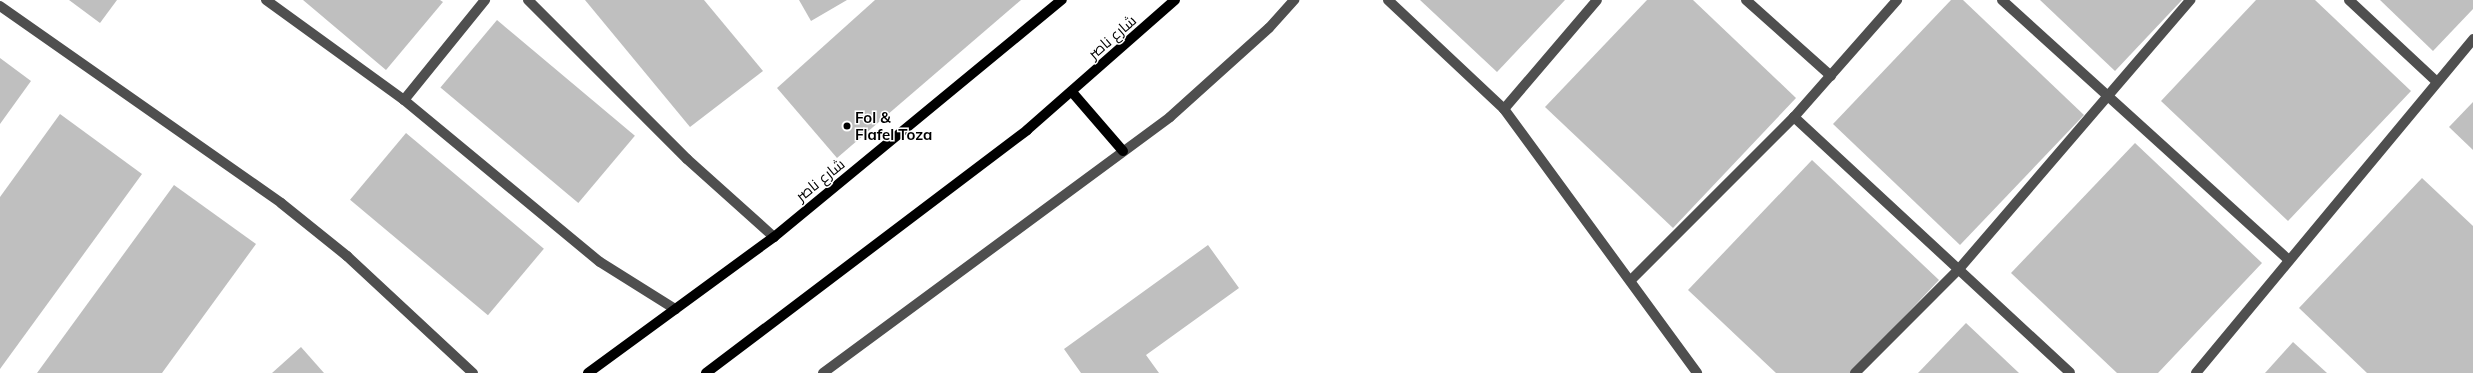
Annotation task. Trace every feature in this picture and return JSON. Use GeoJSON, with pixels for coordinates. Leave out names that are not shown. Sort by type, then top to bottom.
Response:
{"type":"FeatureCollection","features":[{"type":"Feature","properties":{"kind":"main road","name":"شارع ناصر"},"geometry":{"type":"LineString","coordinates":[[588,373],[774,237],[1062,0]]}},
{"type":"Feature","properties":{"kind":"main road","name":"شارع ناصر"},"geometry":{"type":"LineString","coordinates":[[706,373],[951,190],[1072,92],[1176,0]]}},
{"type":"Feature","properties":{"kind":"main road"},"geometry":{"type":"LineString","coordinates":[[1072,92],[1123,151]]}},
{"type":"Feature","properties":{"kind":"street"},"geometry":{"type":"LineString","coordinates":[[266,0],[404,100],[600,262],[675,309]]}},
{"type":"Feature","properties":{"kind":"street"},"geometry":{"type":"LineString","coordinates":[[404,100],[485,0]]}},
{"type":"Feature","properties":{"kind":"street"},"geometry":{"type":"LineString","coordinates":[[528,0],[687,159],[774,237]]}},
{"type":"Feature","properties":{"kind":"street"},"geometry":{"type":"LineString","coordinates":[[823,373],[1170,116],[1269,28],[1294,0]]}},
{"type":"Feature","properties":{"kind":"street"},"geometry":{"type":"LineString","coordinates":[[1388,0],[1504,109],[1631,280],[1697,373]]}},
{"type":"Feature","properties":{"kind":"street"},"geometry":{"type":"LineString","coordinates":[[1504,109],[1597,0]]}},
{"type":"Feature","properties":{"kind":"street"},"geometry":{"type":"LineString","coordinates":[[1746,0],[1831,76]]}},
{"type":"Feature","properties":{"kind":"street"},"geometry":{"type":"LineString","coordinates":[[1631,280],[1794,116],[1897,0]]}},
{"type":"Feature","properties":{"kind":"street"},"geometry":{"type":"LineString","coordinates":[[2002,0],[2289,260]]}},
{"type":"Feature","properties":{"kind":"street"},"geometry":{"type":"LineString","coordinates":[[1855,373],[1959,269],[2190,0]]}},
{"type":"Feature","properties":{"kind":"street"},"geometry":{"type":"LineString","coordinates":[[2349,0],[2436,81]]}},
{"type":"Feature","properties":{"kind":"street"},"geometry":{"type":"LineString","coordinates":[[0,6],[280,203],[347,256],[473,373]]}},
{"type":"Feature","properties":{"kind":"street"},"geometry":{"type":"LineString","coordinates":[[2196,373],[2436,81],[2473,40]]}},
{"type":"Feature","properties":{"kind":"street"},"geometry":{"type":"LineString","coordinates":[[1794,116],[2070,373]]}},
{"type":"Feature","properties":{"kind":"building"},"geometry":{"type":"Polygon","coordinates":[[[69,0],[117,0],[100,23],[69,0]]]}},
{"type":"Feature","properties":{"kind":"building"},"geometry":{"type":"Polygon","coordinates":[[[303,0],[440,0],[443,2],[386,70],[303,0]]]}},
{"type":"Feature","properties":{"kind":"building"},"geometry":{"type":"Polygon","coordinates":[[[585,0],[704,0],[763,71],[690,127],[585,0]]]}},
{"type":"Feature","properties":{"kind":"building"},"geometry":{"type":"Polygon","coordinates":[[[799,0],[847,0],[811,21],[799,0]]]}},
{"type":"Feature","properties":{"kind":"building"},"geometry":{"type":"Polygon","coordinates":[[[875,0],[1021,0],[837,158],[777,88],[875,0]]]}},
{"type":"Feature","properties":{"kind":"building"},"geometry":{"type":"Polygon","coordinates":[[[1420,0],[1565,0],[1497,72],[1420,0]]]}},
{"type":"Feature","properties":{"kind":"building"},"geometry":{"type":"Polygon","coordinates":[[[1647,0],[1693,0],[1796,98],[1673,228],[1545,107],[1647,0]]]}},
{"type":"Feature","properties":{"kind":"building"},"geometry":{"type":"Polygon","coordinates":[[[1951,0],[1963,0],[2084,115],[1960,245],[1833,124],[1951,0]]]}},
{"type":"Feature","properties":{"kind":"building"},"geometry":{"type":"Polygon","coordinates":[[[2040,0],[2182,0],[2115,71],[2040,0]]]}},
{"type":"Feature","properties":{"kind":"building"},"geometry":{"type":"Polygon","coordinates":[[[2256,0],[2315,0],[2411,91],[2288,221],[2161,101],[2256,0]]]}},
{"type":"Feature","properties":{"kind":"building"},"geometry":{"type":"Polygon","coordinates":[[[2380,0],[2473,0],[2473,9],[2433,51],[2380,0]]]}},
{"type":"Feature","properties":{"kind":"building"},"geometry":{"type":"Polygon","coordinates":[[[497,20],[635,136],[578,203],[440,87],[497,20]]]}},
{"type":"Feature","properties":{"kind":"building"},"geometry":{"type":"Polygon","coordinates":[[[0,58],[31,81],[0,124],[0,58]]]}},
{"type":"Feature","properties":{"kind":"building"},"geometry":{"type":"Polygon","coordinates":[[[2473,102],[2473,150],[2449,127],[2473,102]]]}},
{"type":"Feature","properties":{"kind":"building"},"geometry":{"type":"Polygon","coordinates":[[[60,114],[142,174],[0,369],[0,197],[60,114]]]}},
{"type":"Feature","properties":{"kind":"building"},"geometry":{"type":"Polygon","coordinates":[[[406,133],[544,249],[488,315],[350,200],[406,133]]]}},
{"type":"Feature","properties":{"kind":"building"},"geometry":{"type":"Polygon","coordinates":[[[2135,143],[2262,263],[2158,373],[2117,373],[2011,273],[2135,143]]]}},
{"type":"Feature","properties":{"kind":"building"},"geometry":{"type":"Polygon","coordinates":[[[1812,160],[1939,280],[1851,373],[1776,373],[1688,290],[1812,160]]]}},
{"type":"Feature","properties":{"kind":"building"},"geometry":{"type":"Polygon","coordinates":[[[2422,178],[2473,226],[2473,373],[2367,373],[2299,308],[2422,178]]]}},
{"type":"Feature","properties":{"kind":"building"},"geometry":{"type":"Polygon","coordinates":[[[174,185],[256,244],[162,373],[37,373],[174,185]]]}},
{"type":"Feature","properties":{"kind":"building"},"geometry":{"type":"Polygon","coordinates":[[[1208,245],[1239,288],[1146,355],[1159,373],[1081,373],[1064,349],[1208,245]]]}},
{"type":"Feature","properties":{"kind":"building"},"geometry":{"type":"Polygon","coordinates":[[[1966,323],[2019,373],[1918,373],[1966,323]]]}},
{"type":"Feature","properties":{"kind":"building"},"geometry":{"type":"Polygon","coordinates":[[[2293,342],[2327,373],[2265,373],[2293,342]]]}},
{"type":"Feature","properties":{"kind":"building"},"geometry":{"type":"Polygon","coordinates":[[[301,347],[324,373],[272,373],[301,347]]]}},
{"type":"Feature","properties":{"kind":"place","name":"Fol & Flafel Toza"},"geometry":{"type":"Point","coordinates":[847,126]}}]}
